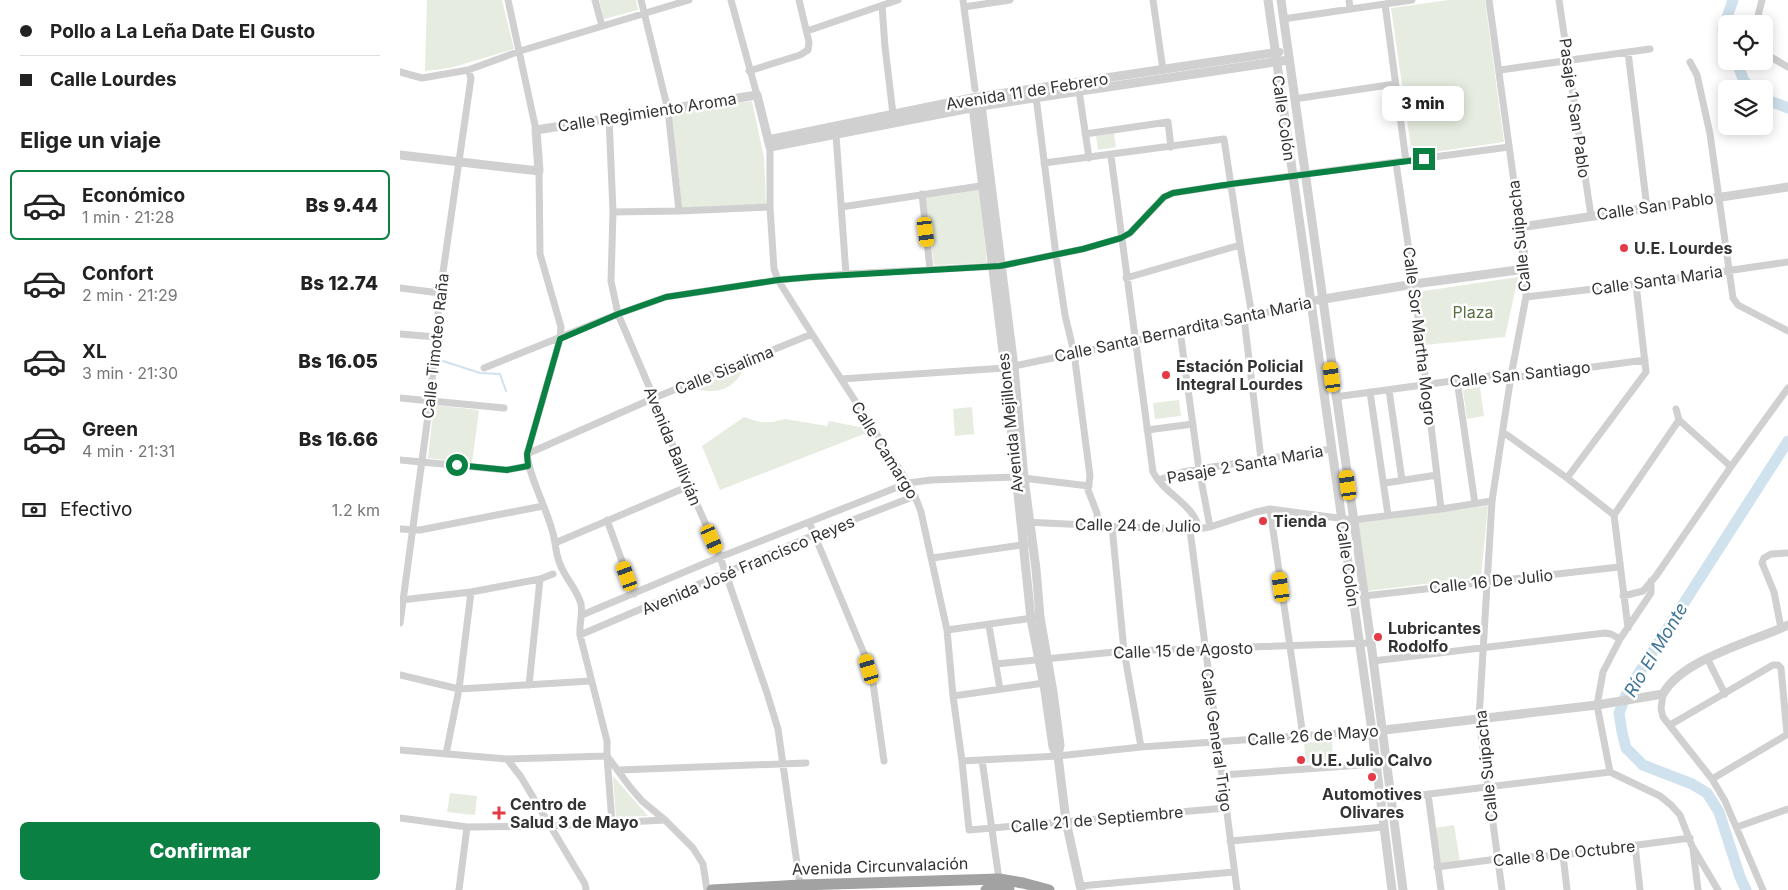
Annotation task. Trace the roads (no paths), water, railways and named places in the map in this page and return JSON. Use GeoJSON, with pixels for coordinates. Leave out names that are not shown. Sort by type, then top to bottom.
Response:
{"type":"FeatureCollection","features":[{"type":"Feature","properties":{"kind":"highway","name":"Avenida Circunvalación"},"geometry":{"type":"LineString","coordinates":[[986,890],[1023,883],[1049,890]]}},
{"type":"Feature","properties":{"kind":"highway","name":"Avenida Circunvalación"},"geometry":{"type":"LineString","coordinates":[[712,890],[800,885],[842,887],[1004,887]]}},
{"type":"Feature","properties":{"kind":"street"},"geometry":{"type":"LineString","coordinates":[[508,0],[536,130],[539,171],[540,254],[561,327],[560,339],[527,454],[528,466],[555,543],[559,562],[581,604],[580,635],[607,741],[612,823]]}},
{"type":"Feature","properties":{"kind":"street"},"geometry":{"type":"LineString","coordinates":[[595,0],[602,26]]}},
{"type":"Feature","properties":{"kind":"street"},"geometry":{"type":"LineString","coordinates":[[641,0],[668,110],[679,211]]}},
{"type":"Feature","properties":{"kind":"street"},"geometry":{"type":"LineString","coordinates":[[400,72],[422,78],[468,70],[520,51],[689,0]]}},
{"type":"Feature","properties":{"kind":"street"},"geometry":{"type":"LineString","coordinates":[[731,0],[769,143]]}},
{"type":"Feature","properties":{"kind":"street"},"geometry":{"type":"LineString","coordinates":[[750,70],[800,55],[808,50],[810,42],[799,0]]}},
{"type":"Feature","properties":{"kind":"street"},"geometry":{"type":"LineString","coordinates":[[807,31],[898,0]]}},
{"type":"Feature","properties":{"kind":"street"},"geometry":{"type":"LineString","coordinates":[[964,3],[1010,0]]}},
{"type":"Feature","properties":{"kind":"street"},"geometry":{"type":"LineString","coordinates":[[1153,0],[1163,75]]}},
{"type":"Feature","properties":{"kind":"street","name":"Calle Colón"},"geometry":{"type":"LineString","coordinates":[[1268,0],[1358,644],[1390,798],[1403,890]]}},
{"type":"Feature","properties":{"kind":"street","name":"Calle Colón"},"geometry":{"type":"LineString","coordinates":[[1281,0],[1321,298],[1371,643],[1376,764],[1392,890]]}},
{"type":"Feature","properties":{"kind":"street"},"geometry":{"type":"LineString","coordinates":[[1349,0],[1350,9]]}},
{"type":"Feature","properties":{"kind":"street"},"geometry":{"type":"LineString","coordinates":[[1284,19],[1412,0]]}},
{"type":"Feature","properties":{"kind":"street","name":"Calle Suipacha"},"geometry":{"type":"LineString","coordinates":[[1489,0],[1521,227],[1526,297],[1511,376],[1492,501],[1479,719],[1502,890]]}},
{"type":"Feature","properties":{"kind":"street","name":"Pasaje 1 San Pablo"},"geometry":{"type":"LineString","coordinates":[[1559,0],[1591,216]]}},
{"type":"Feature","properties":{"kind":"street"},"geometry":{"type":"LineString","coordinates":[[1758,15],[1762,0]]}},
{"type":"Feature","properties":{"kind":"street","name":"Avenida Mejillones"},"geometry":{"type":"LineString","coordinates":[[964,3],[1010,367],[1025,522],[1023,544],[1042,658],[1054,747],[1058,756],[1066,821],[1080,888]]}},
{"type":"Feature","properties":{"kind":"street"},"geometry":{"type":"LineString","coordinates":[[1385,4],[1406,161]]}},
{"type":"Feature","properties":{"kind":"street"},"geometry":{"type":"LineString","coordinates":[[882,6],[884,48],[893,114]]}},
{"type":"Feature","properties":{"kind":"street"},"geometry":{"type":"LineString","coordinates":[[1500,70],[1650,49]]}},
{"type":"Feature","properties":{"kind":"street"},"geometry":{"type":"LineString","coordinates":[[1628,52],[1647,208]]}},
{"type":"Feature","properties":{"kind":"street","name":"Avenida 11 de Febrero"},"geometry":{"type":"LineString","coordinates":[[769,143],[836,135],[976,99],[1036,97],[1079,91],[1287,55]]}},
{"type":"Feature","properties":{"kind":"street"},"geometry":{"type":"LineString","coordinates":[[1773,58],[1788,67]]}},
{"type":"Feature","properties":{"kind":"street"},"geometry":{"type":"LineString","coordinates":[[1690,62],[1698,75],[1709,126],[1732,298],[1738,305],[1788,331]]}},
{"type":"Feature","properties":{"kind":"street","name":"Calle Timoteo Raña"},"geometry":{"type":"LineString","coordinates":[[400,623],[430,401],[440,293],[471,78],[468,70]]}},
{"type":"Feature","properties":{"kind":"street","name":"Avenida 11 de Febrero"},"geometry":{"type":"LineString","coordinates":[[769,143],[893,114],[976,99],[1163,75]]}},
{"type":"Feature","properties":{"kind":"street"},"geometry":{"type":"LineString","coordinates":[[1294,98],[1395,84]]}},
{"type":"Feature","properties":{"kind":"street"},"geometry":{"type":"LineString","coordinates":[[1079,91],[1088,158]]}},
{"type":"Feature","properties":{"kind":"street","name":"Calle Regimiento Aroma"},"geometry":{"type":"LineString","coordinates":[[536,130],[757,96]]}},
{"type":"Feature","properties":{"kind":"street"},"geometry":{"type":"LineString","coordinates":[[1036,97],[1065,315],[1074,353],[1090,476],[1088,486],[1098,519],[1098,526]]}},
{"type":"Feature","properties":{"kind":"street","name":"Avenida Ballivián"},"geometry":{"type":"LineString","coordinates":[[609,118],[613,212],[611,281],[618,314],[720,557],[778,729],[800,885]]}},
{"type":"Feature","properties":{"kind":"street"},"geometry":{"type":"LineString","coordinates":[[1085,134],[1168,122],[1171,147]]}},
{"type":"Feature","properties":{"kind":"street"},"geometry":{"type":"LineString","coordinates":[[836,135],[846,274]]}},
{"type":"Feature","properties":{"kind":"street"},"geometry":{"type":"LineString","coordinates":[[1044,163],[1111,156],[1224,139],[1252,316]]}},
{"type":"Feature","properties":{"kind":"street","name":"Calle Camargo"},"geometry":{"type":"LineString","coordinates":[[769,143],[770,207],[774,269],[778,280],[915,496],[932,558],[946,630],[969,830]]}},
{"type":"Feature","properties":{"kind":"street"},"geometry":{"type":"LineString","coordinates":[[484,368],[560,339],[618,314],[666,297],[778,280],[846,274],[996,266],[1083,249],[1121,238],[1130,233],[1164,197],[1173,193],[1509,147]]}},
{"type":"Feature","properties":{"kind":"street"},"geometry":{"type":"LineString","coordinates":[[400,155],[539,171]]}},
{"type":"Feature","properties":{"kind":"street"},"geometry":{"type":"LineString","coordinates":[[1111,156],[1153,472],[1158,480],[1191,512],[1198,521],[1199,529]]}},
{"type":"Feature","properties":{"kind":"street","name":"Calle Sor Martha Mogro"},"geometry":{"type":"LineString","coordinates":[[1396,162],[1414,284],[1441,509]]}},
{"type":"Feature","properties":{"kind":"street"},"geometry":{"type":"LineString","coordinates":[[841,207],[987,185]]}},
{"type":"Feature","properties":{"kind":"street","name":"Calle San Pablo"},"geometry":{"type":"LineString","coordinates":[[1521,227],[1788,187]]}},
{"type":"Feature","properties":{"kind":"street"},"geometry":{"type":"LineString","coordinates":[[922,194],[930,269]]}},
{"type":"Feature","properties":{"kind":"street"},"geometry":{"type":"LineString","coordinates":[[613,212],[770,207]]}},
{"type":"Feature","properties":{"kind":"street"},"geometry":{"type":"LineString","coordinates":[[1126,278],[1240,245]]}},
{"type":"Feature","properties":{"kind":"street","name":"Calle Santa Maria"},"geometry":{"type":"LineString","coordinates":[[1526,297],[1636,284],[1788,262]]}},
{"type":"Feature","properties":{"kind":"street","name":"Calle Santa Bernardita Santa Maria"},"geometry":{"type":"LineString","coordinates":[[840,379],[1010,367],[1244,318],[1321,298],[1525,269]]}},
{"type":"Feature","properties":{"kind":"street"},"geometry":{"type":"LineString","coordinates":[[1566,478],[1646,372],[1636,284]]}},
{"type":"Feature","properties":{"kind":"street"},"geometry":{"type":"LineString","coordinates":[[400,288],[440,293]]}},
{"type":"Feature","properties":{"kind":"street"},"geometry":{"type":"LineString","coordinates":[[1244,318],[1261,459]]}},
{"type":"Feature","properties":{"kind":"street"},"geometry":{"type":"LineString","coordinates":[[1180,331],[1199,469],[1210,527]]}},
{"type":"Feature","properties":{"kind":"street"},"geometry":{"type":"LineString","coordinates":[[400,334],[436,337]]}},
{"type":"Feature","properties":{"kind":"street","name":"Calle Sisalima"},"geometry":{"type":"LineString","coordinates":[[527,454],[654,398],[812,334]]}},
{"type":"Feature","properties":{"kind":"street","name":"Calle San Santiago"},"geometry":{"type":"LineString","coordinates":[[1335,397],[1503,374],[1519,377],[1645,360]]}},
{"type":"Feature","properties":{"kind":"street"},"geometry":{"type":"LineString","coordinates":[[1457,380],[1475,504]]}},
{"type":"Feature","properties":{"kind":"street"},"geometry":{"type":"LineString","coordinates":[[1623,596],[1643,591],[1651,581],[1788,388]]}},
{"type":"Feature","properties":{"kind":"street"},"geometry":{"type":"LineString","coordinates":[[1389,390],[1402,480]]}},
{"type":"Feature","properties":{"kind":"street"},"geometry":{"type":"LineString","coordinates":[[1370,392],[1388,515]]}},
{"type":"Feature","properties":{"kind":"street"},"geometry":{"type":"LineString","coordinates":[[400,398],[504,408]]}},
{"type":"Feature","properties":{"kind":"street"},"geometry":{"type":"LineString","coordinates":[[1676,409],[1679,420],[1728,464],[1730,468]]}},
{"type":"Feature","properties":{"kind":"street"},"geometry":{"type":"LineString","coordinates":[[1628,628],[1614,515],[1679,420]]}},
{"type":"Feature","properties":{"kind":"street"},"geometry":{"type":"LineString","coordinates":[[1147,430],[1193,424]]}},
{"type":"Feature","properties":{"kind":"street"},"geometry":{"type":"LineString","coordinates":[[1503,432],[1614,515]]}},
{"type":"Feature","properties":{"kind":"street","name":"Pasaje 2 Santa Maria"},"geometry":{"type":"LineString","coordinates":[[1158,480],[1199,469],[1332,449]]}},
{"type":"Feature","properties":{"kind":"street"},"geometry":{"type":"LineString","coordinates":[[400,460],[507,470],[528,466]]}},
{"type":"Feature","properties":{"kind":"street"},"geometry":{"type":"LineString","coordinates":[[1384,482],[1437,475]]}},
{"type":"Feature","properties":{"kind":"street","name":"Avenida José Francisco Reyes"},"geometry":{"type":"LineString","coordinates":[[582,616],[720,557],[908,483],[931,480],[1020,477],[1088,486]]}},
{"type":"Feature","properties":{"kind":"street"},"geometry":{"type":"LineString","coordinates":[[555,543],[689,486]]}},
{"type":"Feature","properties":{"kind":"street","name":"Avenida José Francisco Reyes"},"geometry":{"type":"LineString","coordinates":[[580,635],[814,535],[915,496]]}},
{"type":"Feature","properties":{"kind":"street","name":"Calle 24 de Julio"},"geometry":{"type":"LineString","coordinates":[[1025,522],[1190,530],[1210,527],[1270,509],[1353,520],[1492,501]]}},
{"type":"Feature","properties":{"kind":"street"},"geometry":{"type":"LineString","coordinates":[[400,528],[420,530],[543,506]]}},
{"type":"Feature","properties":{"kind":"street"},"geometry":{"type":"LineString","coordinates":[[1270,509],[1302,736]]}},
{"type":"Feature","properties":{"kind":"street"},"geometry":{"type":"LineString","coordinates":[[607,520],[634,594]]}},
{"type":"Feature","properties":{"kind":"street"},"geometry":{"type":"LineString","coordinates":[[809,522],[865,656],[873,683],[884,761]]}},
{"type":"Feature","properties":{"kind":"street","name":"Avenida Mejillones"},"geometry":{"type":"LineString","coordinates":[[1025,522],[1032,543],[1035,618]]}},
{"type":"Feature","properties":{"kind":"street"},"geometry":{"type":"LineString","coordinates":[[1112,526],[1124,651],[1141,747]]}},
{"type":"Feature","properties":{"kind":"street","name":"Calle General Trigo"},"geometry":{"type":"LineString","coordinates":[[1190,530],[1204,649],[1237,890]]}},
{"type":"Feature","properties":{"kind":"street"},"geometry":{"type":"LineString","coordinates":[[932,558],[1032,543]]}},
{"type":"Feature","properties":{"kind":"street"},"geometry":{"type":"LineString","coordinates":[[1763,890],[1725,801],[1712,779],[1663,717],[1661,709],[1663,694],[1668,685],[1677,676],[1707,658],[1784,627],[1774,592],[1762,563],[1764,558],[1771,554],[1788,553]]}},
{"type":"Feature","properties":{"kind":"street","name":"Calle 16 De Julio"},"geometry":{"type":"LineString","coordinates":[[1364,596],[1619,567]]}},
{"type":"Feature","properties":{"kind":"street"},"geometry":{"type":"LineString","coordinates":[[402,600],[471,592],[540,579],[553,574]]}},
{"type":"Feature","properties":{"kind":"street"},"geometry":{"type":"LineString","coordinates":[[529,685],[540,579]]}},
{"type":"Feature","properties":{"kind":"street"},"geometry":{"type":"LineString","coordinates":[[1610,772],[1597,705],[1603,672],[1620,639],[1651,593],[1651,581]]}},
{"type":"Feature","properties":{"kind":"street"},"geometry":{"type":"LineString","coordinates":[[446,754],[459,689],[471,592]]}},
{"type":"Feature","properties":{"kind":"street"},"geometry":{"type":"LineString","coordinates":[[946,630],[989,626],[1035,618]]}},
{"type":"Feature","properties":{"kind":"street"},"geometry":{"type":"LineString","coordinates":[[989,626],[1000,689]]}},
{"type":"Feature","properties":{"kind":"street"},"geometry":{"type":"LineString","coordinates":[[1373,661],[1605,633],[1620,639]]}},
{"type":"Feature","properties":{"kind":"street","name":"Calle 15 de Agosto"},"geometry":{"type":"LineString","coordinates":[[996,664],[1124,651],[1371,643]]}},
{"type":"Feature","properties":{"kind":"street","name":"Avenida Mejillones"},"geometry":{"type":"LineString","coordinates":[[1042,658],[1053,692],[1060,745],[1058,756]]}},
{"type":"Feature","properties":{"kind":"street"},"geometry":{"type":"LineString","coordinates":[[1707,658],[1725,694]]}},
{"type":"Feature","properties":{"kind":"street"},"geometry":{"type":"LineString","coordinates":[[1670,725],[1773,665],[1778,665],[1780,668],[1787,734],[1712,779]]}},
{"type":"Feature","properties":{"kind":"street"},"geometry":{"type":"LineString","coordinates":[[400,675],[459,689],[591,681]]}},
{"type":"Feature","properties":{"kind":"street"},"geometry":{"type":"LineString","coordinates":[[953,696],[1044,683]]}},
{"type":"Feature","properties":{"kind":"street","name":"Calle 26 de Mayo"},"geometry":{"type":"LineString","coordinates":[[962,762],[1058,756],[1141,747],[1376,731],[1597,705],[1663,694]]}},
{"type":"Feature","properties":{"kind":"street"},"geometry":{"type":"LineString","coordinates":[[400,750],[507,759],[607,756]]}},
{"type":"Feature","properties":{"kind":"street"},"geometry":{"type":"LineString","coordinates":[[607,756],[642,801],[665,820],[693,848],[703,864],[707,890]]}},
{"type":"Feature","properties":{"kind":"street"},"geometry":{"type":"LineString","coordinates":[[507,759],[521,777],[585,884],[586,890]]}},
{"type":"Feature","properties":{"kind":"street"},"geometry":{"type":"LineString","coordinates":[[982,760],[991,828],[1004,887]]}},
{"type":"Feature","properties":{"kind":"street"},"geometry":{"type":"LineString","coordinates":[[618,770],[806,764]]}},
{"type":"Feature","properties":{"kind":"street"},"geometry":{"type":"LineString","coordinates":[[1222,775],[1376,764]]}},
{"type":"Feature","properties":{"kind":"street"},"geometry":{"type":"LineString","coordinates":[[1380,800],[1610,772],[1660,796],[1680,815],[1692,846],[1698,890]]}},
{"type":"Feature","properties":{"kind":"street"},"geometry":{"type":"LineString","coordinates":[[1428,794],[1441,890]]}},
{"type":"Feature","properties":{"kind":"street","name":"Calle 21 de Septiembre"},"geometry":{"type":"LineString","coordinates":[[969,830],[1226,808]]}},
{"type":"Feature","properties":{"kind":"street"},"geometry":{"type":"LineString","coordinates":[[1737,827],[1788,809]]}},
{"type":"Feature","properties":{"kind":"street"},"geometry":{"type":"LineString","coordinates":[[400,818],[467,827],[550,826],[665,820]]}},
{"type":"Feature","properties":{"kind":"street"},"geometry":{"type":"LineString","coordinates":[[459,890],[467,827]]}},
{"type":"Feature","properties":{"kind":"street"},"geometry":{"type":"LineString","coordinates":[[1230,841],[1384,827]]}},
{"type":"Feature","properties":{"kind":"street","name":"Calle 8 De Octubre"},"geometry":{"type":"LineString","coordinates":[[1437,867],[1497,859],[1562,855],[1690,838]]}},
{"type":"Feature","properties":{"kind":"street"},"geometry":{"type":"LineString","coordinates":[[1635,845],[1640,890]]}},
{"type":"Feature","properties":{"kind":"street"},"geometry":{"type":"LineString","coordinates":[[1692,846],[1718,890]]}},
{"type":"Feature","properties":{"kind":"street"},"geometry":{"type":"LineString","coordinates":[[1562,855],[1567,890]]}},
{"type":"Feature","properties":{"kind":"street"},"geometry":{"type":"LineString","coordinates":[[1080,888],[1234,872]]}},
{"type":"Feature","properties":{"kind":"waterway","name":"Río El Monte"},"geometry":{"type":"LineString","coordinates":[[1728,15],[1733,0]]}},
{"type":"Feature","properties":{"kind":"waterway","name":"Río El Monte"},"geometry":{"type":"LineString","coordinates":[[1740,70],[1744,80]]}},
{"type":"Feature","properties":{"kind":"waterway","name":"Río El Monte"},"geometry":{"type":"LineString","coordinates":[[1773,102],[1788,108]]}},
{"type":"Feature","properties":{"kind":"waterway"},"geometry":{"type":"LineString","coordinates":[[443,361],[480,373],[500,374],[506,391]]}},
{"type":"Feature","properties":{"kind":"waterway","name":"Río El Monte"},"geometry":{"type":"LineString","coordinates":[[1746,890],[1719,812],[1707,793],[1692,784],[1643,765],[1626,748],[1619,713],[1628,690],[1788,441]]}},
{"type":"Feature","properties":{"kind":"waterway","name":"Río El Monte"},"geometry":{"type":"LineString","coordinates":[[1781,450],[1788,447]]}},
{"type":"Feature","properties":{"kind":"place","name":"U.E. Lourdes"},"geometry":{"type":"Point","coordinates":[1624,248]}},
{"type":"Feature","properties":{"kind":"place","name":"Estación Policial Integral Lourdes"},"geometry":{"type":"Point","coordinates":[1166,375]}},
{"type":"Feature","properties":{"kind":"place","name":"Tienda"},"geometry":{"type":"Point","coordinates":[1263,521]}},
{"type":"Feature","properties":{"kind":"place","name":"Lubricantes Rodolfo"},"geometry":{"type":"Point","coordinates":[1378,637]}},
{"type":"Feature","properties":{"kind":"place","name":"U.E. Julio Calvo"},"geometry":{"type":"Point","coordinates":[1301,760]}},
{"type":"Feature","properties":{"kind":"place","name":"Automotives Olivares"},"geometry":{"type":"Point","coordinates":[1372,777]}},
{"type":"Feature","properties":{"kind":"place","name":"Centro de Salud 3 de Mayo"},"geometry":{"type":"Point","coordinates":[499,813]}},
{"type":"Feature","properties":{"kind":"park label","name":"Plaza"},"geometry":{"type":"Point","coordinates":[1473,312]}}]}
